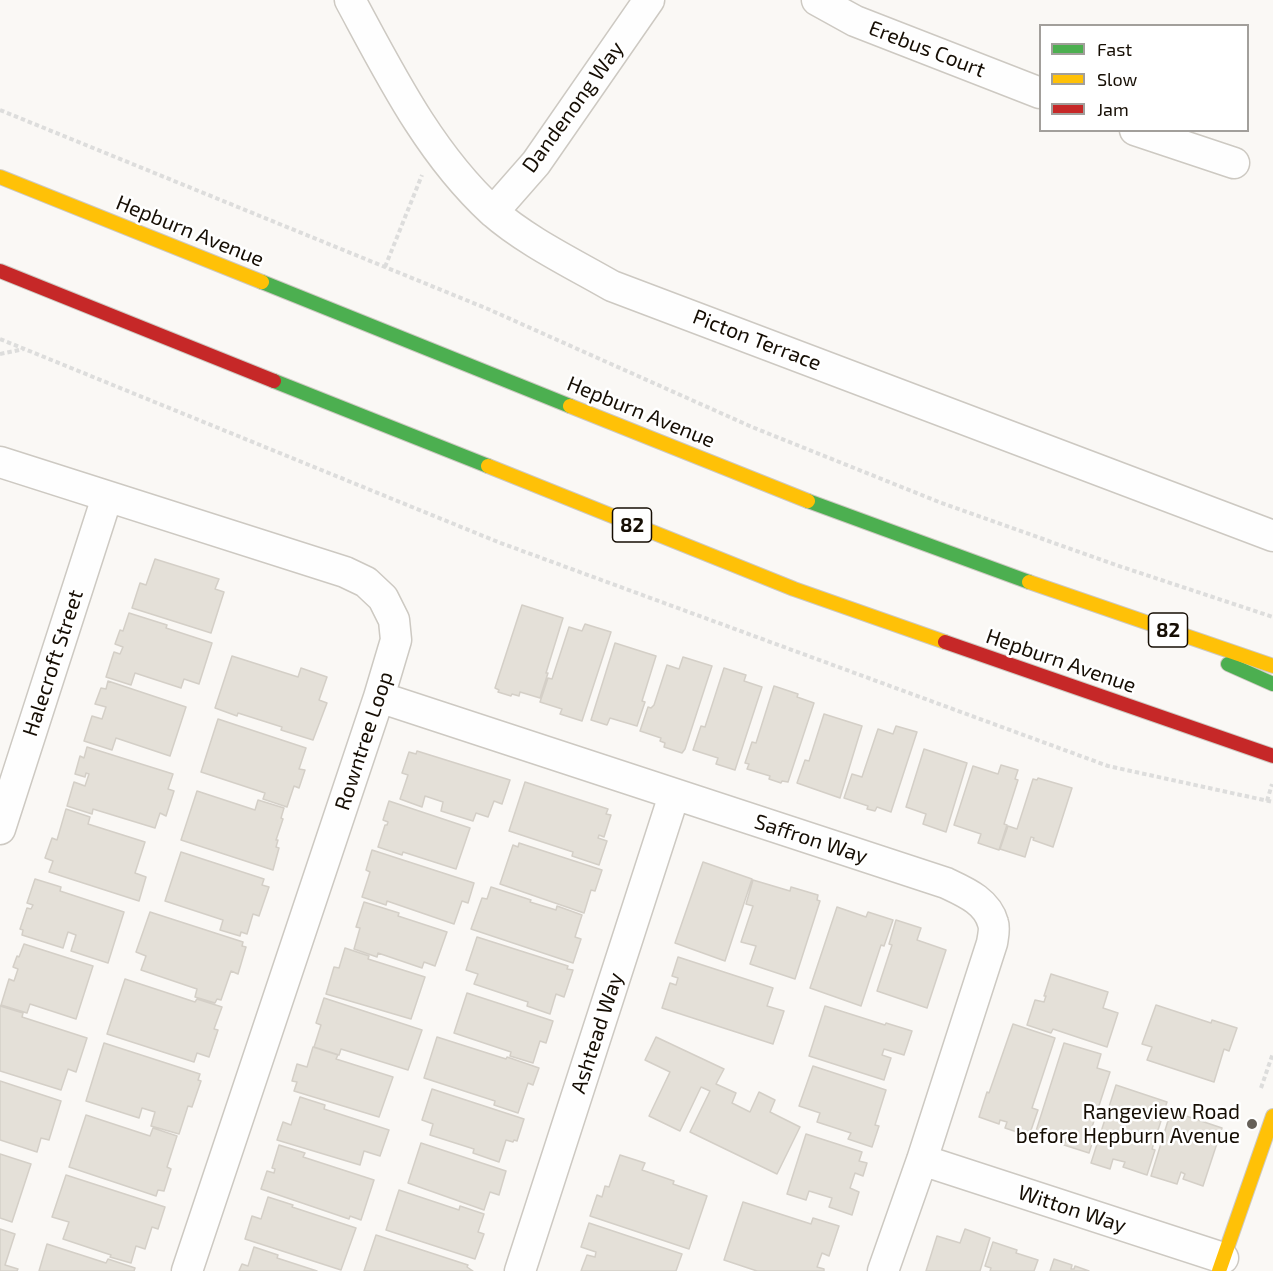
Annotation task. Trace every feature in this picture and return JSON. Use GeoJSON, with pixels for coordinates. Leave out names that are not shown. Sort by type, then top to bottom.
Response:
{"type":"FeatureCollection","features":[{"type":"Feature","properties":{"kind":"main road","name":"Hepburn Avenue"},"geometry":{"type":"LineString","coordinates":[[0,177],[798,497],[1063,594],[1273,666]]}},
{"type":"Feature","properties":{"kind":"main road","name":"Hepburn Avenue"},"geometry":{"type":"LineString","coordinates":[[0,271],[794,589],[1273,756]]}},
{"type":"Feature","properties":{"kind":"main road"},"geometry":{"type":"LineString","coordinates":[[1063,594],[1273,684]]}},
{"type":"Feature","properties":{"kind":"main road"},"geometry":{"type":"LineString","coordinates":[[1221,1264],[1273,1116]]}},
{"type":"Feature","properties":{"kind":"street","name":"Picton Terrace"},"geometry":{"type":"LineString","coordinates":[[350,0],[399,90],[458,175],[493,212],[543,247],[612,286],[1273,536]]}},
{"type":"Feature","properties":{"kind":"street","name":"Dandenong Way"},"geometry":{"type":"LineString","coordinates":[[493,212],[536,163],[649,0]]}},
{"type":"Feature","properties":{"kind":"street","name":"Erebus Court"},"geometry":{"type":"LineString","coordinates":[[817,0],[855,21],[1039,92]]}},
{"type":"Feature","properties":{"kind":"street"},"geometry":{"type":"LineString","coordinates":[[1141,132],[1234,163]]}},
{"type":"Feature","properties":{"kind":"street","name":"Rowntree Loop"},"geometry":{"type":"LineString","coordinates":[[0,462],[345,572],[366,582],[383,598],[394,620],[396,640],[379,697],[187,1271]]}},
{"type":"Feature","properties":{"kind":"street","name":"Halecroft Street"},"geometry":{"type":"LineString","coordinates":[[0,828],[106,497]]}},
{"type":"Feature","properties":{"kind":"street","name":"Saffron Way"},"geometry":{"type":"LineString","coordinates":[[379,697],[946,883],[969,894],[984,906],[994,924],[992,943],[922,1160],[883,1271]]}},
{"type":"Feature","properties":{"kind":"street","name":"Ashtead Way"},"geometry":{"type":"LineString","coordinates":[[520,1271],[674,795]]}},
{"type":"Feature","properties":{"kind":"street","name":"Witton Way"},"geometry":{"type":"LineString","coordinates":[[922,1160],[1221,1264]]}},
{"type":"Feature","properties":{"kind":"path"},"geometry":{"type":"LineString","coordinates":[[0,110],[488,309],[752,428],[906,489],[1116,565],[1273,617]]}},
{"type":"Feature","properties":{"kind":"path"},"geometry":{"type":"LineString","coordinates":[[385,267],[435,144]]}},
{"type":"Feature","properties":{"kind":"path"},"geometry":{"type":"LineString","coordinates":[[0,339],[498,542],[1108,766],[1273,802]]}},
{"type":"Feature","properties":{"kind":"path"},"geometry":{"type":"LineString","coordinates":[[0,354],[24,348]]}},
{"type":"Feature","properties":{"kind":"path"},"geometry":{"type":"LineString","coordinates":[[1267,801],[1273,782]]}},
{"type":"Feature","properties":{"kind":"building"},"geometry":{"type":"Polygon","coordinates":[[[155,559],[219,579],[215,589],[224,592],[211,633],[132,608],[140,583],[146,585],[155,559]]]}},
{"type":"Feature","properties":{"kind":"building"},"geometry":{"type":"Polygon","coordinates":[[[522,605],[563,618],[540,698],[520,692],[519,696],[512,694],[511,696],[498,692],[499,690],[495,688],[522,605]]]}},
{"type":"Feature","properties":{"kind":"building"},"geometry":{"type":"Polygon","coordinates":[[[129,613],[212,643],[199,684],[184,679],[181,688],[135,673],[131,685],[106,677],[114,652],[120,654],[123,647],[115,644],[120,630],[123,631],[129,613]]]}},
{"type":"Feature","properties":{"kind":"building"},"geometry":{"type":"Polygon","coordinates":[[[585,624],[611,632],[582,721],[560,714],[562,709],[540,702],[548,678],[552,679],[569,627],[582,631],[585,624]]]}},
{"type":"Feature","properties":{"kind":"building"},"geometry":{"type":"Polygon","coordinates":[[[615,643],[656,656],[637,726],[610,718],[607,725],[591,720],[615,643]]]}},
{"type":"Feature","properties":{"kind":"building"},"geometry":{"type":"Polygon","coordinates":[[[232,656],[298,677],[301,668],[327,677],[319,700],[327,703],[313,740],[281,730],[282,727],[215,708],[232,656]]]}},
{"type":"Feature","properties":{"kind":"building"},"geometry":{"type":"Polygon","coordinates":[[[683,657],[712,666],[682,753],[664,747],[665,743],[660,741],[661,738],[640,731],[648,707],[651,708],[654,705],[667,665],[679,669],[683,657]]]}},
{"type":"Feature","properties":{"kind":"building"},"geometry":{"type":"Polygon","coordinates":[[[724,668],[746,675],[744,681],[762,687],[735,770],[716,764],[718,758],[693,750],[701,726],[705,727],[724,668]]]}},
{"type":"Feature","properties":{"kind":"building"},"geometry":{"type":"Polygon","coordinates":[[[108,681],[186,707],[170,756],[116,738],[112,750],[84,741],[92,716],[102,719],[106,707],[95,704],[101,688],[106,689],[108,681]]]}},
{"type":"Feature","properties":{"kind":"building"},"geometry":{"type":"Polygon","coordinates":[[[774,686],[798,694],[797,697],[814,703],[788,782],[782,781],[781,783],[769,779],[770,776],[747,769],[749,764],[745,763],[752,742],[756,743],[774,686]]]}},
{"type":"Feature","properties":{"kind":"building"},"geometry":{"type":"Polygon","coordinates":[[[824,714],[862,726],[840,798],[797,783],[805,760],[809,761],[824,714]]]}},
{"type":"Feature","properties":{"kind":"building"},"geometry":{"type":"Polygon","coordinates":[[[218,719],[306,748],[299,769],[305,770],[299,788],[294,786],[287,807],[263,799],[265,793],[201,772],[218,719]]]}},
{"type":"Feature","properties":{"kind":"building"},"geometry":{"type":"Polygon","coordinates":[[[896,726],[917,732],[891,812],[877,807],[875,811],[867,809],[868,806],[844,798],[852,774],[862,777],[878,729],[893,734],[896,726]]]}},
{"type":"Feature","properties":{"kind":"building"},"geometry":{"type":"Polygon","coordinates":[[[87,747],[173,774],[168,789],[174,791],[166,816],[160,813],[155,828],[93,809],[92,814],[67,806],[74,782],[85,786],[89,774],[86,773],[85,777],[75,774],[80,756],[84,758],[87,747]]]}},
{"type":"Feature","properties":{"kind":"building"},"geometry":{"type":"Polygon","coordinates":[[[924,749],[967,763],[946,832],[923,824],[926,814],[906,807],[924,749]]]}},
{"type":"Feature","properties":{"kind":"building"},"geometry":{"type":"Polygon","coordinates":[[[417,751],[510,780],[502,804],[494,801],[488,817],[476,813],[473,821],[441,811],[443,802],[425,796],[422,807],[400,799],[408,775],[402,773],[409,752],[416,754],[417,751]]]}},
{"type":"Feature","properties":{"kind":"building"},"geometry":{"type":"Polygon","coordinates":[[[1001,765],[1018,770],[1015,779],[1018,780],[1004,824],[1007,825],[999,850],[978,843],[981,834],[954,825],[973,766],[998,774],[1001,765]]]}},
{"type":"Feature","properties":{"kind":"building"},"geometry":{"type":"Polygon","coordinates":[[[1038,778],[1072,788],[1053,847],[1033,840],[1034,838],[1031,837],[1025,857],[1000,849],[1008,826],[1017,829],[1033,779],[1038,778]]]}},
{"type":"Feature","properties":{"kind":"building"},"geometry":{"type":"Polygon","coordinates":[[[525,782],[608,809],[606,814],[611,815],[604,837],[599,835],[598,838],[607,841],[599,865],[572,856],[573,852],[509,831],[525,782]]]}},
{"type":"Feature","properties":{"kind":"building"},"geometry":{"type":"Polygon","coordinates":[[[197,791],[255,810],[258,800],[284,808],[276,840],[278,840],[276,847],[279,848],[273,870],[181,840],[197,791]]]}},
{"type":"Feature","properties":{"kind":"building"},"geometry":{"type":"Polygon","coordinates":[[[389,801],[470,828],[456,869],[403,852],[402,855],[378,847],[388,822],[383,820],[389,801]]]}},
{"type":"Feature","properties":{"kind":"building"},"geometry":{"type":"Polygon","coordinates":[[[66,809],[90,817],[88,824],[145,842],[135,873],[146,877],[139,901],[49,872],[53,861],[45,858],[52,838],[57,840],[66,809]]]}},
{"type":"Feature","properties":{"kind":"building"},"geometry":{"type":"Polygon","coordinates":[[[519,843],[602,870],[595,891],[591,890],[584,913],[500,884],[513,845],[518,847],[519,843]]]}},
{"type":"Feature","properties":{"kind":"building"},"geometry":{"type":"Polygon","coordinates":[[[372,850],[474,883],[468,903],[462,901],[454,924],[387,901],[386,905],[362,897],[370,872],[366,870],[372,850]]]}},
{"type":"Feature","properties":{"kind":"building"},"geometry":{"type":"Polygon","coordinates":[[[181,852],[264,879],[262,885],[269,887],[259,916],[253,914],[247,934],[241,932],[240,936],[220,930],[223,920],[165,901],[181,852]]]}},
{"type":"Feature","properties":{"kind":"building"},"geometry":{"type":"Polygon","coordinates":[[[703,862],[752,879],[725,961],[675,943],[703,862]]]}},
{"type":"Feature","properties":{"kind":"building"},"geometry":{"type":"Polygon","coordinates":[[[35,879],[61,887],[60,891],[124,912],[108,963],[71,951],[76,935],[68,932],[63,948],[22,935],[23,930],[20,929],[27,908],[31,909],[33,905],[27,903],[35,879]]]}},
{"type":"Feature","properties":{"kind":"building"},"geometry":{"type":"Polygon","coordinates":[[[753,880],[790,891],[791,887],[818,895],[817,900],[820,901],[795,979],[750,964],[756,946],[741,942],[753,906],[746,904],[753,880]]]}},
{"type":"Feature","properties":{"kind":"building"},"geometry":{"type":"Polygon","coordinates":[[[491,887],[556,910],[557,906],[582,915],[575,937],[581,939],[573,963],[471,929],[482,898],[487,899],[491,887]]]}},
{"type":"Feature","properties":{"kind":"building"},"geometry":{"type":"Polygon","coordinates":[[[364,902],[447,932],[435,966],[424,962],[422,968],[378,953],[377,957],[354,949],[360,928],[356,927],[364,902]]]}},
{"type":"Feature","properties":{"kind":"building"},"geometry":{"type":"Polygon","coordinates":[[[837,907],[866,917],[868,912],[893,920],[884,946],[881,945],[861,1006],[810,988],[837,907]]]}},
{"type":"Feature","properties":{"kind":"building"},"geometry":{"type":"Polygon","coordinates":[[[150,912],[243,942],[242,946],[246,947],[238,974],[231,971],[221,1000],[217,999],[215,1003],[195,997],[197,989],[141,970],[146,956],[136,952],[150,912]]]}},
{"type":"Feature","properties":{"kind":"building"},"geometry":{"type":"Polygon","coordinates":[[[896,920],[921,928],[917,940],[946,950],[927,1008],[877,991],[892,945],[889,944],[896,920]]]}},
{"type":"Feature","properties":{"kind":"building"},"geometry":{"type":"Polygon","coordinates":[[[477,937],[568,966],[567,969],[573,970],[564,997],[556,994],[550,1014],[527,1006],[528,1002],[474,984],[478,974],[466,970],[477,937]]]}},
{"type":"Feature","properties":{"kind":"building"},"geometry":{"type":"Polygon","coordinates":[[[24,944],[93,966],[76,1019],[30,1004],[27,1013],[1,1005],[9,979],[14,981],[18,969],[13,967],[24,944]]]}},
{"type":"Feature","properties":{"kind":"building"},"geometry":{"type":"Polygon","coordinates":[[[345,948],[369,956],[368,959],[425,977],[411,1019],[326,994],[334,967],[339,968],[345,948]]]}},
{"type":"Feature","properties":{"kind":"building"},"geometry":{"type":"Polygon","coordinates":[[[678,957],[773,988],[767,1006],[784,1011],[773,1044],[662,1008],[670,983],[676,985],[678,978],[672,976],[678,957]]]}},
{"type":"Feature","properties":{"kind":"building"},"geometry":{"type":"Polygon","coordinates":[[[1051,974],[1108,992],[1103,1008],[1118,1013],[1107,1047],[1053,1029],[1051,1033],[1027,1025],[1035,1000],[1044,1002],[1051,974]]]}},
{"type":"Feature","properties":{"kind":"building"},"geometry":{"type":"Polygon","coordinates":[[[125,979],[195,1002],[197,999],[222,1007],[214,1029],[218,1030],[209,1057],[197,1053],[194,1062],[107,1034],[125,979]]]}},
{"type":"Feature","properties":{"kind":"building"},"geometry":{"type":"Polygon","coordinates":[[[467,993],[553,1021],[546,1043],[540,1041],[533,1063],[510,1056],[511,1052],[454,1033],[467,993]]]}},
{"type":"Feature","properties":{"kind":"building"},"geometry":{"type":"Polygon","coordinates":[[[324,998],[422,1030],[408,1070],[341,1049],[339,1055],[314,1047],[321,1025],[316,1023],[324,998]]]}},
{"type":"Feature","properties":{"kind":"building"},"geometry":{"type":"Polygon","coordinates":[[[1156,1005],[1211,1023],[1212,1020],[1237,1028],[1229,1051],[1224,1049],[1214,1082],[1147,1060],[1152,1047],[1142,1044],[1156,1005]]]}},
{"type":"Feature","properties":{"kind":"building"},"geometry":{"type":"Polygon","coordinates":[[[0,1006],[23,1013],[22,1017],[87,1038],[76,1072],[68,1069],[61,1090],[0,1071],[0,1006]]]}},
{"type":"Feature","properties":{"kind":"building"},"geometry":{"type":"Polygon","coordinates":[[[825,1006],[912,1031],[904,1055],[884,1049],[882,1055],[891,1058],[884,1080],[809,1056],[825,1006]]]}},
{"type":"Feature","properties":{"kind":"building"},"geometry":{"type":"Polygon","coordinates":[[[1013,1024],[1055,1038],[1032,1108],[1038,1110],[1029,1136],[1005,1128],[1007,1122],[1000,1120],[999,1124],[979,1117],[1013,1024]]]}},
{"type":"Feature","properties":{"kind":"building"},"geometry":{"type":"Polygon","coordinates":[[[437,1037],[539,1068],[533,1085],[528,1083],[518,1113],[494,1105],[495,1101],[424,1078],[437,1037]]]}},
{"type":"Feature","properties":{"kind":"building"},"geometry":{"type":"Polygon","coordinates":[[[656,1037],[724,1069],[716,1084],[736,1093],[732,1103],[750,1112],[759,1092],[775,1100],[770,1112],[800,1127],[777,1174],[690,1132],[710,1091],[701,1087],[680,1131],[649,1116],[670,1072],[645,1060],[656,1037]]]}},
{"type":"Feature","properties":{"kind":"building"},"geometry":{"type":"Polygon","coordinates":[[[104,1043],[200,1074],[198,1080],[201,1081],[192,1107],[188,1106],[179,1134],[151,1126],[155,1112],[142,1108],[139,1118],[86,1101],[104,1043]]]}},
{"type":"Feature","properties":{"kind":"building"},"geometry":{"type":"Polygon","coordinates":[[[1064,1043],[1101,1054],[1097,1068],[1110,1072],[1092,1127],[1097,1128],[1089,1153],[1064,1145],[1066,1140],[1036,1131],[1064,1043]]]}},
{"type":"Feature","properties":{"kind":"building"},"geometry":{"type":"Polygon","coordinates":[[[313,1047],[338,1055],[336,1059],[393,1077],[379,1117],[294,1091],[297,1082],[292,1081],[297,1064],[307,1067],[313,1047]]]}},
{"type":"Feature","properties":{"kind":"building"},"geometry":{"type":"Polygon","coordinates":[[[813,1066],[886,1090],[875,1125],[879,1126],[872,1147],[848,1139],[851,1133],[817,1122],[820,1113],[799,1106],[813,1066]]]}},
{"type":"Feature","properties":{"kind":"building"},"geometry":{"type":"Polygon","coordinates":[[[0,1081],[61,1101],[49,1140],[41,1138],[37,1152],[0,1140],[0,1081]]]}},
{"type":"Feature","properties":{"kind":"building"},"geometry":{"type":"Polygon","coordinates":[[[1116,1085],[1167,1102],[1152,1149],[1155,1150],[1147,1175],[1123,1167],[1125,1162],[1113,1159],[1110,1169],[1091,1163],[1116,1085]]]}},
{"type":"Feature","properties":{"kind":"building"},"geometry":{"type":"Polygon","coordinates":[[[432,1089],[524,1119],[517,1141],[506,1140],[499,1162],[473,1153],[474,1149],[430,1135],[433,1124],[422,1120],[432,1089]]]}},
{"type":"Feature","properties":{"kind":"building"},"geometry":{"type":"Polygon","coordinates":[[[300,1097],[325,1105],[324,1109],[389,1130],[380,1156],[364,1151],[360,1165],[277,1140],[283,1122],[291,1125],[300,1097]]]}},
{"type":"Feature","properties":{"kind":"building"},"geometry":{"type":"Polygon","coordinates":[[[1171,1111],[1222,1128],[1203,1186],[1183,1179],[1185,1174],[1181,1172],[1177,1184],[1151,1176],[1171,1111]]]}},
{"type":"Feature","properties":{"kind":"building"},"geometry":{"type":"Polygon","coordinates":[[[86,1115],[150,1136],[153,1128],[177,1136],[167,1167],[171,1169],[164,1191],[158,1190],[156,1196],[69,1167],[86,1115]]]}},
{"type":"Feature","properties":{"kind":"building"},"geometry":{"type":"Polygon","coordinates":[[[806,1134],[862,1152],[859,1161],[867,1163],[863,1176],[855,1173],[850,1188],[859,1192],[852,1215],[829,1207],[832,1198],[809,1191],[806,1200],[787,1194],[806,1134]]]}},
{"type":"Feature","properties":{"kind":"building"},"geometry":{"type":"Polygon","coordinates":[[[421,1143],[506,1171],[499,1195],[490,1192],[484,1210],[408,1183],[421,1143]]]}},
{"type":"Feature","properties":{"kind":"building"},"geometry":{"type":"Polygon","coordinates":[[[279,1145],[305,1153],[303,1157],[374,1180],[361,1220],[350,1216],[349,1219],[261,1189],[267,1171],[274,1173],[275,1169],[272,1168],[279,1145]]]}},
{"type":"Feature","properties":{"kind":"building"},"geometry":{"type":"Polygon","coordinates":[[[0,1154],[31,1164],[12,1222],[0,1218],[0,1154]]]}},
{"type":"Feature","properties":{"kind":"building"},"geometry":{"type":"Polygon","coordinates":[[[620,1155],[645,1163],[642,1170],[707,1196],[689,1249],[590,1216],[597,1195],[602,1197],[605,1186],[609,1187],[620,1155]]]}},
{"type":"Feature","properties":{"kind":"building"},"geometry":{"type":"Polygon","coordinates":[[[66,1175],[165,1207],[158,1229],[152,1227],[145,1249],[136,1246],[131,1263],[63,1239],[69,1222],[52,1217],[66,1175]]]}},
{"type":"Feature","properties":{"kind":"building"},"geometry":{"type":"Polygon","coordinates":[[[399,1190],[459,1210],[460,1206],[484,1214],[478,1232],[484,1234],[475,1259],[386,1230],[399,1190]]]}},
{"type":"Feature","properties":{"kind":"building"},"geometry":{"type":"Polygon","coordinates":[[[268,1197],[356,1228],[341,1270],[245,1239],[252,1216],[261,1219],[268,1197]]]}},
{"type":"Feature","properties":{"kind":"building"},"geometry":{"type":"Polygon","coordinates":[[[743,1202],[811,1224],[813,1218],[839,1226],[829,1256],[822,1253],[817,1267],[824,1271],[757,1271],[724,1260],[743,1202]]]}},
{"type":"Feature","properties":{"kind":"building"},"geometry":{"type":"Polygon","coordinates":[[[589,1223],[682,1254],[676,1271],[581,1271],[587,1255],[595,1257],[596,1252],[581,1247],[589,1223]]]}},
{"type":"Feature","properties":{"kind":"building"},"geometry":{"type":"Polygon","coordinates":[[[0,1229],[15,1234],[5,1265],[18,1269],[17,1271],[0,1271],[0,1229]]]}},
{"type":"Feature","properties":{"kind":"building"},"geometry":{"type":"Polygon","coordinates":[[[965,1229],[990,1238],[980,1271],[926,1271],[937,1236],[960,1243],[965,1229]]]}},
{"type":"Feature","properties":{"kind":"building"},"geometry":{"type":"Polygon","coordinates":[[[376,1235],[468,1265],[467,1267],[473,1271],[364,1271],[376,1235]]]}},
{"type":"Feature","properties":{"kind":"building"},"geometry":{"type":"Polygon","coordinates":[[[993,1242],[1038,1260],[1034,1271],[990,1271],[991,1268],[985,1266],[993,1242]]]}},
{"type":"Feature","properties":{"kind":"building"},"geometry":{"type":"Polygon","coordinates":[[[47,1244],[106,1263],[108,1259],[135,1268],[134,1271],[39,1271],[47,1244]]]}},
{"type":"Feature","properties":{"kind":"building"},"geometry":{"type":"Polygon","coordinates":[[[254,1247],[278,1255],[277,1258],[317,1271],[239,1271],[242,1264],[248,1266],[254,1247]]]}},
{"type":"Feature","properties":{"kind":"building"},"geometry":{"type":"Polygon","coordinates":[[[1054,1259],[1072,1265],[1071,1269],[1075,1266],[1089,1271],[1050,1271],[1054,1259]]]}},
{"type":"Feature","properties":{"kind":"traffic: fast"},"geometry":{"type":"LineString","coordinates":[[262,282],[570,406]]}},
{"type":"Feature","properties":{"kind":"traffic: fast"},"geometry":{"type":"LineString","coordinates":[[274,381],[488,466]]}},
{"type":"Feature","properties":{"kind":"traffic: fast"},"geometry":{"type":"LineString","coordinates":[[808,501],[1029,582]]}},
{"type":"Feature","properties":{"kind":"traffic: fast"},"geometry":{"type":"LineString","coordinates":[[1228,664],[1273,684]]}},
{"type":"Feature","properties":{"kind":"traffic: slow"},"geometry":{"type":"LineString","coordinates":[[0,177],[262,282]]}},
{"type":"Feature","properties":{"kind":"traffic: slow"},"geometry":{"type":"LineString","coordinates":[[570,406],[808,501]]}},
{"type":"Feature","properties":{"kind":"traffic: slow"},"geometry":{"type":"LineString","coordinates":[[488,466],[794,589],[945,642]]}},
{"type":"Feature","properties":{"kind":"traffic: slow"},"geometry":{"type":"LineString","coordinates":[[1029,582],[1273,666]]}},
{"type":"Feature","properties":{"kind":"traffic: slow"},"geometry":{"type":"LineString","coordinates":[[1219,1271],[1273,1116]]}},
{"type":"Feature","properties":{"kind":"traffic: jam"},"geometry":{"type":"LineString","coordinates":[[0,271],[274,381]]}},
{"type":"Feature","properties":{"kind":"traffic: jam"},"geometry":{"type":"LineString","coordinates":[[945,642],[1273,756]]}},
{"type":"Feature","properties":{"kind":"place","name":"Rangeview Road before Hepburn Avenue"},"geometry":{"type":"Point","coordinates":[1252,1124]}}]}
